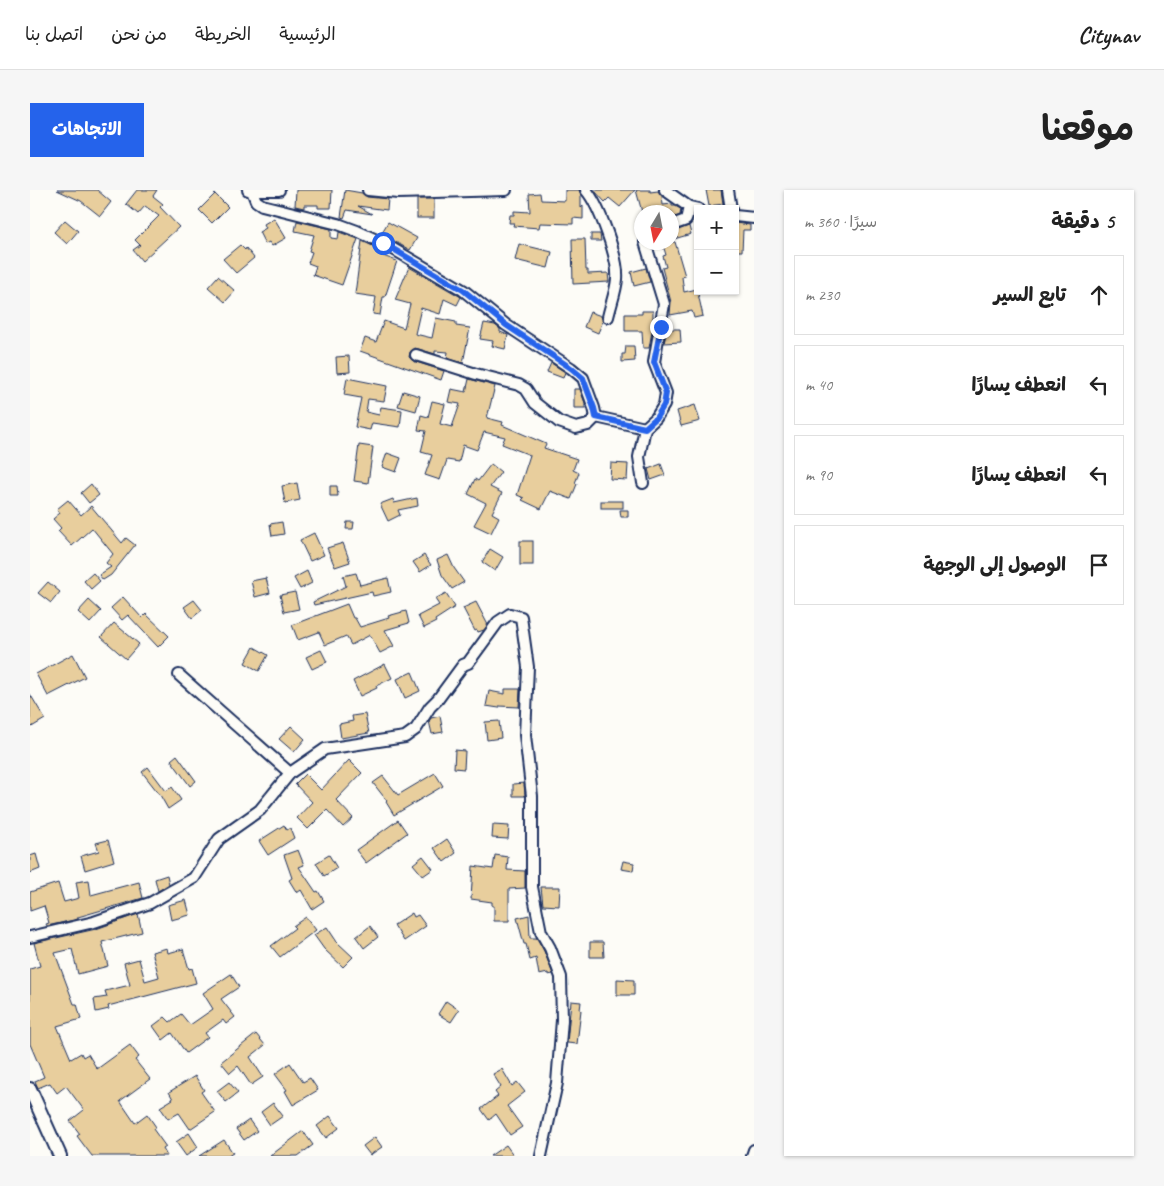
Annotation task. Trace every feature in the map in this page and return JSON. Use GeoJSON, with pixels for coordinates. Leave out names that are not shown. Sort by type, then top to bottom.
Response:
{"type":"FeatureCollection","features":[{"type":"Feature","properties":{"kind":"street"},"geometry":{"type":"LineString","coordinates":[[280,190],[250,191],[256,202],[262,205],[338,224],[374,239],[463,290],[506,325],[583,378],[596,417]]}},
{"type":"Feature","properties":{"kind":"street"},"geometry":{"type":"LineString","coordinates":[[368,190],[398,193],[506,190]]}},
{"type":"Feature","properties":{"kind":"street"},"geometry":{"type":"LineString","coordinates":[[586,190],[600,213],[611,242],[617,277],[608,317]]}},
{"type":"Feature","properties":{"kind":"street"},"geometry":{"type":"LineString","coordinates":[[665,190],[693,208],[686,220],[679,223]]}},
{"type":"Feature","properties":{"kind":"street"},"geometry":{"type":"LineString","coordinates":[[728,190],[730,205]]}},
{"type":"Feature","properties":{"kind":"street"},"geometry":{"type":"LineString","coordinates":[[739,216],[754,218]]}},
{"type":"Feature","properties":{"kind":"street"},"geometry":{"type":"LineString","coordinates":[[643,483],[639,457],[645,428],[656,418],[664,405],[666,393],[654,362],[664,304],[647,250]]}},
{"type":"Feature","properties":{"kind":"street"},"geometry":{"type":"LineString","coordinates":[[416,355],[518,385],[526,389],[535,403],[559,422],[576,428],[588,425],[596,417]]}},
{"type":"Feature","properties":{"kind":"street"},"geometry":{"type":"LineString","coordinates":[[596,417],[645,428]]}},
{"type":"Feature","properties":{"kind":"street"},"geometry":{"type":"LineString","coordinates":[[30,937],[94,922],[150,904],[194,878],[219,839],[260,810],[290,773],[324,749],[405,737],[416,729],[430,708],[463,665],[468,663],[498,622],[510,614],[521,617],[528,667],[525,735],[532,796],[532,887],[541,932],[550,948],[561,977],[562,1020],[557,1083],[541,1156]]}},
{"type":"Feature","properties":{"kind":"street"},"geometry":{"type":"LineString","coordinates":[[179,675],[290,773]]}},
{"type":"Feature","properties":{"kind":"street"},"geometry":{"type":"LineString","coordinates":[[30,1089],[60,1156]]}},
{"type":"Feature","properties":{"kind":"street"},"geometry":{"type":"LineString","coordinates":[[752,1156],[754,1150]]}},
{"type":"Feature","properties":{"kind":"building"},"geometry":{"type":"Polygon","coordinates":[[[57,190],[97,190],[111,202],[100,216],[81,201],[57,190]]]}},
{"type":"Feature","properties":{"kind":"building"},"geometry":{"type":"Polygon","coordinates":[[[137,190],[157,190],[153,196],[163,204],[160,207],[179,227],[142,261],[133,250],[140,245],[135,240],[159,216],[145,206],[138,214],[126,204],[137,190]]]}},
{"type":"Feature","properties":{"kind":"building"},"geometry":{"type":"Polygon","coordinates":[[[296,190],[332,190],[331,208],[318,208],[318,205],[304,205],[304,208],[295,206],[296,190]]]}},
{"type":"Feature","properties":{"kind":"building"},"geometry":{"type":"Polygon","coordinates":[[[345,190],[362,193],[367,197],[388,199],[387,210],[358,206],[372,214],[347,210],[344,218],[341,217],[345,190]]]}},
{"type":"Feature","properties":{"kind":"building"},"geometry":{"type":"Polygon","coordinates":[[[565,190],[579,190],[581,208],[583,206],[583,219],[573,218],[573,224],[540,223],[539,228],[513,226],[514,223],[509,223],[510,215],[514,215],[514,211],[530,212],[529,194],[540,193],[541,200],[565,201],[565,190]]]}},
{"type":"Feature","properties":{"kind":"building"},"geometry":{"type":"Polygon","coordinates":[[[594,190],[635,190],[620,207],[609,198],[605,202],[594,190]]]}},
{"type":"Feature","properties":{"kind":"building"},"geometry":{"type":"Polygon","coordinates":[[[636,190],[658,191],[662,196],[663,205],[640,205],[636,190]]]}},
{"type":"Feature","properties":{"kind":"building"},"geometry":{"type":"Polygon","coordinates":[[[706,190],[721,190],[723,204],[709,205],[706,190]]]}},
{"type":"Feature","properties":{"kind":"building"},"geometry":{"type":"Polygon","coordinates":[[[215,194],[228,207],[212,223],[199,210],[215,194]]]}},
{"type":"Feature","properties":{"kind":"building"},"geometry":{"type":"Polygon","coordinates":[[[417,199],[434,199],[434,218],[417,218],[417,199]]]}},
{"type":"Feature","properties":{"kind":"building"},"geometry":{"type":"Polygon","coordinates":[[[274,218],[286,238],[272,246],[269,242],[265,244],[259,232],[266,228],[264,224],[274,218]]]}},
{"type":"Feature","properties":{"kind":"building"},"geometry":{"type":"Polygon","coordinates":[[[65,220],[78,231],[67,244],[54,232],[65,220]]]}},
{"type":"Feature","properties":{"kind":"building"},"geometry":{"type":"Polygon","coordinates":[[[297,221],[331,229],[331,238],[338,239],[339,232],[358,239],[342,285],[313,275],[316,266],[308,263],[312,252],[309,251],[314,235],[295,231],[297,221]]]}},
{"type":"Feature","properties":{"kind":"building"},"geometry":{"type":"Polygon","coordinates":[[[388,222],[417,238],[410,250],[381,234],[388,222]]]}},
{"type":"Feature","properties":{"kind":"building"},"geometry":{"type":"Polygon","coordinates":[[[739,224],[750,225],[750,230],[743,230],[742,251],[739,251],[739,224]]]}},
{"type":"Feature","properties":{"kind":"building"},"geometry":{"type":"Polygon","coordinates":[[[689,226],[691,234],[679,238],[679,230],[689,226]]]}},
{"type":"Feature","properties":{"kind":"building"},"geometry":{"type":"Polygon","coordinates":[[[591,234],[600,234],[601,241],[591,241],[591,234]]]}},
{"type":"Feature","properties":{"kind":"building"},"geometry":{"type":"Polygon","coordinates":[[[572,239],[585,239],[586,270],[588,270],[588,274],[608,273],[609,282],[573,284],[572,239]]]}},
{"type":"Feature","properties":{"kind":"building"},"geometry":{"type":"Polygon","coordinates":[[[362,241],[381,250],[380,255],[397,261],[385,297],[383,297],[380,315],[373,314],[376,297],[355,294],[362,241]]]}},
{"type":"Feature","properties":{"kind":"building"},"geometry":{"type":"Polygon","coordinates":[[[519,244],[552,252],[548,268],[515,260],[519,244]]]}},
{"type":"Feature","properties":{"kind":"building"},"geometry":{"type":"Polygon","coordinates":[[[240,245],[245,250],[246,248],[254,258],[236,273],[223,259],[240,245]]]}},
{"type":"Feature","properties":{"kind":"building"},"geometry":{"type":"Polygon","coordinates":[[[664,250],[677,250],[685,276],[682,277],[684,292],[694,290],[694,295],[698,295],[703,316],[694,318],[692,311],[670,315],[671,302],[662,268],[666,267],[663,256],[666,255],[664,250]]]}},
{"type":"Feature","properties":{"kind":"building"},"geometry":{"type":"Polygon","coordinates":[[[409,267],[461,297],[457,305],[444,299],[440,314],[421,308],[415,334],[432,338],[436,318],[456,322],[456,326],[470,328],[463,363],[447,358],[448,352],[435,351],[435,354],[415,348],[410,352],[409,357],[413,361],[444,371],[441,380],[360,351],[365,338],[376,342],[384,321],[404,328],[410,304],[395,300],[409,267]]]}},
{"type":"Feature","properties":{"kind":"building"},"geometry":{"type":"Polygon","coordinates":[[[646,268],[650,282],[634,286],[631,272],[646,268]]]}},
{"type":"Feature","properties":{"kind":"building"},"geometry":{"type":"Polygon","coordinates":[[[218,276],[235,291],[225,302],[208,287],[218,276]]]}},
{"type":"Feature","properties":{"kind":"building"},"geometry":{"type":"Polygon","coordinates":[[[642,311],[653,311],[653,326],[649,348],[643,348],[642,331],[625,331],[625,314],[642,314],[642,311]]]}},
{"type":"Feature","properties":{"kind":"building"},"geometry":{"type":"Polygon","coordinates":[[[590,312],[601,316],[603,321],[598,333],[584,327],[590,312]]]}},
{"type":"Feature","properties":{"kind":"building"},"geometry":{"type":"Polygon","coordinates":[[[484,323],[495,325],[500,329],[500,332],[508,335],[505,349],[492,346],[493,341],[480,339],[484,323]]]}},
{"type":"Feature","properties":{"kind":"building"},"geometry":{"type":"Polygon","coordinates":[[[667,329],[680,329],[681,342],[664,343],[667,329]]]}},
{"type":"Feature","properties":{"kind":"building"},"geometry":{"type":"Polygon","coordinates":[[[626,346],[634,346],[635,361],[622,362],[622,354],[625,354],[626,346]]]}},
{"type":"Feature","properties":{"kind":"building"},"geometry":{"type":"Polygon","coordinates":[[[349,356],[350,372],[337,373],[336,357],[349,356]]]}},
{"type":"Feature","properties":{"kind":"building"},"geometry":{"type":"Polygon","coordinates":[[[551,363],[565,372],[563,378],[547,372],[551,363]]]}},
{"type":"Feature","properties":{"kind":"building"},"geometry":{"type":"Polygon","coordinates":[[[347,378],[387,386],[384,401],[368,399],[366,412],[379,415],[381,407],[402,410],[400,427],[372,423],[370,430],[355,427],[361,398],[344,395],[347,378]]]}},
{"type":"Feature","properties":{"kind":"building"},"geometry":{"type":"Polygon","coordinates":[[[469,379],[495,386],[487,418],[503,422],[502,425],[546,444],[544,448],[577,459],[573,470],[579,473],[571,499],[550,491],[541,509],[522,500],[524,498],[517,495],[530,455],[502,444],[505,437],[484,432],[477,450],[463,445],[459,462],[447,460],[440,480],[425,475],[432,455],[421,452],[426,431],[418,430],[421,415],[428,417],[432,401],[445,404],[440,424],[452,427],[460,404],[448,402],[451,389],[466,392],[469,379]]]}},
{"type":"Feature","properties":{"kind":"building"},"geometry":{"type":"Polygon","coordinates":[[[574,389],[580,389],[585,408],[574,408],[574,389]]]}},
{"type":"Feature","properties":{"kind":"building"},"geometry":{"type":"Polygon","coordinates":[[[403,391],[420,396],[416,411],[398,406],[403,391]]]}},
{"type":"Feature","properties":{"kind":"building"},"geometry":{"type":"Polygon","coordinates":[[[695,405],[700,421],[681,426],[677,411],[695,405]]]}},
{"type":"Feature","properties":{"kind":"building"},"geometry":{"type":"Polygon","coordinates":[[[359,445],[373,447],[368,483],[354,481],[359,445]]]}},
{"type":"Feature","properties":{"kind":"building"},"geometry":{"type":"Polygon","coordinates":[[[387,453],[401,458],[396,472],[382,467],[387,453]]]}},
{"type":"Feature","properties":{"kind":"building"},"geometry":{"type":"Polygon","coordinates":[[[611,463],[628,464],[627,480],[610,479],[611,463]]]}},
{"type":"Feature","properties":{"kind":"building"},"geometry":{"type":"Polygon","coordinates":[[[491,464],[501,472],[490,487],[502,493],[492,513],[499,517],[491,533],[474,525],[486,503],[468,494],[475,479],[478,481],[491,464]]]}},
{"type":"Feature","properties":{"kind":"building"},"geometry":{"type":"Polygon","coordinates":[[[661,464],[665,475],[651,480],[648,469],[661,464]]]}},
{"type":"Feature","properties":{"kind":"building"},"geometry":{"type":"Polygon","coordinates":[[[297,483],[300,500],[285,503],[282,486],[297,483]]]}},
{"type":"Feature","properties":{"kind":"building"},"geometry":{"type":"Polygon","coordinates":[[[91,484],[99,495],[89,503],[81,493],[91,484]]]}},
{"type":"Feature","properties":{"kind":"building"},"geometry":{"type":"Polygon","coordinates":[[[330,486],[337,486],[338,496],[330,496],[330,486]]]}},
{"type":"Feature","properties":{"kind":"building"},"geometry":{"type":"Polygon","coordinates":[[[417,498],[418,506],[398,510],[400,515],[388,521],[380,504],[393,499],[394,503],[417,498]]]}},
{"type":"Feature","properties":{"kind":"building"},"geometry":{"type":"Polygon","coordinates":[[[68,500],[81,515],[91,506],[122,543],[126,538],[135,545],[111,575],[103,580],[99,575],[111,567],[106,563],[113,554],[92,528],[72,546],[58,531],[61,528],[53,519],[60,513],[57,509],[68,500]]]}},
{"type":"Feature","properties":{"kind":"building"},"geometry":{"type":"Polygon","coordinates":[[[601,501],[623,501],[623,508],[601,508],[601,501]]]}},
{"type":"Feature","properties":{"kind":"building"},"geometry":{"type":"Polygon","coordinates":[[[620,510],[628,510],[628,517],[621,517],[620,510]]]}},
{"type":"Feature","properties":{"kind":"building"},"geometry":{"type":"Polygon","coordinates":[[[282,522],[284,534],[272,536],[270,524],[282,522]]]}},
{"type":"Feature","properties":{"kind":"building"},"geometry":{"type":"Polygon","coordinates":[[[347,522],[354,522],[353,529],[346,529],[347,522]]]}},
{"type":"Feature","properties":{"kind":"building"},"geometry":{"type":"Polygon","coordinates":[[[314,533],[324,555],[310,561],[300,540],[314,533]]]}},
{"type":"Feature","properties":{"kind":"building"},"geometry":{"type":"Polygon","coordinates":[[[520,541],[533,541],[533,565],[520,565],[520,541]]]}},
{"type":"Feature","properties":{"kind":"building"},"geometry":{"type":"Polygon","coordinates":[[[343,543],[350,562],[335,567],[327,548],[343,543]]]}},
{"type":"Feature","properties":{"kind":"building"},"geometry":{"type":"Polygon","coordinates":[[[490,549],[503,557],[495,571],[482,562],[490,549]]]}},
{"type":"Feature","properties":{"kind":"building"},"geometry":{"type":"Polygon","coordinates":[[[424,555],[431,565],[420,572],[413,562],[424,555]]]}},
{"type":"Feature","properties":{"kind":"building"},"geometry":{"type":"Polygon","coordinates":[[[448,555],[464,582],[452,589],[442,575],[437,560],[448,555]]]}},
{"type":"Feature","properties":{"kind":"building"},"geometry":{"type":"Polygon","coordinates":[[[307,571],[312,583],[300,589],[294,578],[307,571]]]}},
{"type":"Feature","properties":{"kind":"building"},"geometry":{"type":"Polygon","coordinates":[[[93,573],[100,581],[91,589],[84,581],[93,573]]]}},
{"type":"Feature","properties":{"kind":"building"},"geometry":{"type":"Polygon","coordinates":[[[356,573],[360,585],[388,578],[391,592],[373,596],[372,592],[314,605],[313,602],[346,586],[343,576],[356,573]]]}},
{"type":"Feature","properties":{"kind":"building"},"geometry":{"type":"Polygon","coordinates":[[[266,578],[270,593],[255,597],[251,581],[266,578]]]}},
{"type":"Feature","properties":{"kind":"building"},"geometry":{"type":"Polygon","coordinates":[[[48,582],[60,592],[51,603],[38,593],[48,582]]]}},
{"type":"Feature","properties":{"kind":"building"},"geometry":{"type":"Polygon","coordinates":[[[295,592],[299,609],[284,612],[280,595],[295,592]]]}},
{"type":"Feature","properties":{"kind":"building"},"geometry":{"type":"Polygon","coordinates":[[[446,593],[455,607],[435,620],[436,622],[424,628],[418,616],[439,605],[435,599],[446,593]]]}},
{"type":"Feature","properties":{"kind":"building"},"geometry":{"type":"Polygon","coordinates":[[[123,597],[142,618],[146,614],[169,636],[158,647],[128,615],[122,620],[111,608],[123,597]]]}},
{"type":"Feature","properties":{"kind":"building"},"geometry":{"type":"Polygon","coordinates":[[[89,600],[101,611],[90,623],[78,612],[89,600]]]}},
{"type":"Feature","properties":{"kind":"building"},"geometry":{"type":"Polygon","coordinates":[[[194,600],[202,610],[192,618],[184,607],[194,600]]]}},
{"type":"Feature","properties":{"kind":"building"},"geometry":{"type":"Polygon","coordinates":[[[476,602],[488,625],[484,630],[478,632],[477,630],[475,631],[463,608],[476,602]]]}},
{"type":"Feature","properties":{"kind":"building"},"geometry":{"type":"Polygon","coordinates":[[[347,604],[353,618],[355,618],[360,627],[406,611],[409,623],[385,630],[394,646],[380,653],[370,635],[351,645],[346,636],[325,645],[319,632],[298,640],[292,625],[347,604]]]}},
{"type":"Feature","properties":{"kind":"building"},"geometry":{"type":"Polygon","coordinates":[[[114,623],[139,644],[126,659],[101,637],[114,623]]]}},
{"type":"Feature","properties":{"kind":"building"},"geometry":{"type":"Polygon","coordinates":[[[254,647],[268,655],[259,671],[245,663],[254,647]]]}},
{"type":"Feature","properties":{"kind":"building"},"geometry":{"type":"Polygon","coordinates":[[[321,650],[327,662],[312,669],[306,657],[321,650]]]}},
{"type":"Feature","properties":{"kind":"building"},"geometry":{"type":"Polygon","coordinates":[[[73,654],[85,677],[48,696],[36,674],[73,654]]]}},
{"type":"Feature","properties":{"kind":"building"},"geometry":{"type":"Polygon","coordinates":[[[385,664],[392,678],[360,696],[353,681],[385,664]]]}},
{"type":"Feature","properties":{"kind":"building"},"geometry":{"type":"Polygon","coordinates":[[[412,672],[420,691],[405,698],[397,679],[412,672]]]}},
{"type":"Feature","properties":{"kind":"building"},"geometry":{"type":"Polygon","coordinates":[[[505,689],[520,689],[519,707],[499,706],[499,708],[486,706],[489,691],[505,694],[505,689]]]}},
{"type":"Feature","properties":{"kind":"building"},"geometry":{"type":"Polygon","coordinates":[[[30,694],[45,719],[30,728],[30,694]]]}},
{"type":"Feature","properties":{"kind":"building"},"geometry":{"type":"Polygon","coordinates":[[[365,714],[369,733],[341,738],[339,724],[353,721],[352,716],[365,714]]]}},
{"type":"Feature","properties":{"kind":"building"},"geometry":{"type":"Polygon","coordinates":[[[440,716],[443,732],[432,734],[429,721],[431,718],[440,716]]]}},
{"type":"Feature","properties":{"kind":"building"},"geometry":{"type":"Polygon","coordinates":[[[499,721],[501,738],[487,740],[485,722],[499,721]]]}},
{"type":"Feature","properties":{"kind":"building"},"geometry":{"type":"Polygon","coordinates":[[[291,726],[305,739],[294,752],[279,739],[291,726]]]}},
{"type":"Feature","properties":{"kind":"building"},"geometry":{"type":"Polygon","coordinates":[[[455,750],[465,751],[464,769],[454,768],[455,750]]]}},
{"type":"Feature","properties":{"kind":"building"},"geometry":{"type":"Polygon","coordinates":[[[177,755],[196,781],[190,786],[171,760],[177,755]]]}},
{"type":"Feature","properties":{"kind":"building"},"geometry":{"type":"Polygon","coordinates":[[[349,760],[362,773],[336,800],[353,818],[343,827],[327,810],[308,829],[297,818],[312,802],[295,784],[305,774],[321,790],[349,760]]]}},
{"type":"Feature","properties":{"kind":"building"},"geometry":{"type":"Polygon","coordinates":[[[148,767],[166,791],[172,787],[181,800],[168,809],[160,795],[142,772],[148,767]]]}},
{"type":"Feature","properties":{"kind":"building"},"geometry":{"type":"Polygon","coordinates":[[[435,773],[443,786],[394,815],[387,801],[373,783],[383,776],[398,795],[435,773]]]}},
{"type":"Feature","properties":{"kind":"building"},"geometry":{"type":"Polygon","coordinates":[[[524,783],[525,796],[513,796],[513,784],[524,783]]]}},
{"type":"Feature","properties":{"kind":"building"},"geometry":{"type":"Polygon","coordinates":[[[398,820],[407,833],[366,863],[356,850],[398,820]]]}},
{"type":"Feature","properties":{"kind":"building"},"geometry":{"type":"Polygon","coordinates":[[[284,825],[287,830],[290,828],[294,838],[268,855],[259,841],[284,825]]]}},
{"type":"Feature","properties":{"kind":"building"},"geometry":{"type":"Polygon","coordinates":[[[493,825],[509,826],[508,839],[492,838],[493,825]]]}},
{"type":"Feature","properties":{"kind":"building"},"geometry":{"type":"Polygon","coordinates":[[[447,839],[456,853],[444,862],[434,848],[447,839]]]}},
{"type":"Feature","properties":{"kind":"building"},"geometry":{"type":"Polygon","coordinates":[[[108,840],[114,861],[85,870],[81,856],[99,851],[96,843],[108,840]]]}},
{"type":"Feature","properties":{"kind":"building"},"geometry":{"type":"Polygon","coordinates":[[[298,850],[304,865],[299,867],[324,901],[312,909],[301,890],[297,893],[289,880],[292,878],[284,855],[298,850]]]}},
{"type":"Feature","properties":{"kind":"building"},"geometry":{"type":"Polygon","coordinates":[[[36,854],[40,869],[30,873],[30,856],[36,854]]]}},
{"type":"Feature","properties":{"kind":"building"},"geometry":{"type":"Polygon","coordinates":[[[329,855],[337,868],[324,876],[316,863],[329,855]]]}},
{"type":"Feature","properties":{"kind":"building"},"geometry":{"type":"Polygon","coordinates":[[[495,855],[508,857],[507,870],[525,871],[525,888],[509,889],[509,921],[494,921],[494,906],[492,906],[492,902],[471,899],[473,866],[493,869],[495,855]]]}},
{"type":"Feature","properties":{"kind":"building"},"geometry":{"type":"Polygon","coordinates":[[[423,856],[433,869],[423,876],[413,864],[423,856]]]}},
{"type":"Feature","properties":{"kind":"building"},"geometry":{"type":"Polygon","coordinates":[[[623,861],[634,863],[633,871],[621,869],[623,861]]]}},
{"type":"Feature","properties":{"kind":"building"},"geometry":{"type":"Polygon","coordinates":[[[167,875],[169,884],[158,891],[155,879],[167,875]]]}},
{"type":"Feature","properties":{"kind":"building"},"geometry":{"type":"Polygon","coordinates":[[[89,880],[91,895],[139,882],[143,898],[78,917],[78,919],[47,926],[46,924],[49,923],[44,906],[30,911],[30,892],[58,883],[64,902],[79,898],[76,882],[89,880]]]}},
{"type":"Feature","properties":{"kind":"building"},"geometry":{"type":"Polygon","coordinates":[[[541,887],[560,887],[559,906],[543,905],[541,887]]]}},
{"type":"Feature","properties":{"kind":"building"},"geometry":{"type":"Polygon","coordinates":[[[186,900],[190,915],[171,920],[168,905],[186,900]]]}},
{"type":"Feature","properties":{"kind":"building"},"geometry":{"type":"Polygon","coordinates":[[[412,913],[414,917],[418,915],[426,926],[404,941],[394,925],[412,913]]]}},
{"type":"Feature","properties":{"kind":"building"},"geometry":{"type":"Polygon","coordinates":[[[138,914],[142,932],[102,942],[108,966],[78,974],[72,949],[55,953],[74,1004],[77,1004],[81,1019],[57,1026],[71,1059],[81,1053],[83,1057],[88,1054],[97,1069],[130,1045],[139,1057],[135,1060],[150,1079],[120,1101],[135,1123],[147,1114],[156,1127],[153,1129],[166,1147],[163,1149],[167,1156],[92,1156],[77,1136],[80,1134],[70,1121],[84,1110],[66,1086],[57,1093],[50,1083],[38,1088],[35,1081],[44,1077],[30,1044],[30,969],[40,966],[34,943],[96,929],[138,914]]]}},
{"type":"Feature","properties":{"kind":"building"},"geometry":{"type":"Polygon","coordinates":[[[529,915],[530,938],[537,938],[553,974],[539,975],[536,958],[530,960],[517,918],[529,915]]]}},
{"type":"Feature","properties":{"kind":"building"},"geometry":{"type":"Polygon","coordinates":[[[306,917],[316,930],[280,957],[271,946],[306,917]]]}},
{"type":"Feature","properties":{"kind":"building"},"geometry":{"type":"Polygon","coordinates":[[[370,926],[378,937],[364,948],[356,937],[370,926]]]}},
{"type":"Feature","properties":{"kind":"building"},"geometry":{"type":"Polygon","coordinates":[[[327,927],[337,942],[353,957],[343,967],[324,949],[314,935],[327,927]]]}},
{"type":"Feature","properties":{"kind":"building"},"geometry":{"type":"Polygon","coordinates":[[[590,942],[603,942],[604,957],[590,957],[590,942]]]}},
{"type":"Feature","properties":{"kind":"building"},"geometry":{"type":"Polygon","coordinates":[[[167,948],[168,953],[183,949],[189,969],[192,968],[196,983],[108,1006],[109,1009],[96,1012],[94,999],[107,997],[105,991],[130,985],[124,963],[139,959],[145,981],[159,977],[152,952],[167,948]]]}},
{"type":"Feature","properties":{"kind":"building"},"geometry":{"type":"Polygon","coordinates":[[[231,974],[239,987],[221,999],[235,1017],[226,1024],[223,1020],[205,1033],[208,1037],[186,1053],[172,1033],[163,1040],[153,1026],[165,1017],[170,1022],[181,1014],[190,1025],[213,1009],[203,993],[231,974]]]}},
{"type":"Feature","properties":{"kind":"building"},"geometry":{"type":"Polygon","coordinates":[[[617,979],[634,980],[634,995],[617,995],[617,979]]]}},
{"type":"Feature","properties":{"kind":"building"},"geometry":{"type":"Polygon","coordinates":[[[446,1001],[459,1010],[451,1022],[438,1014],[446,1001]]]}},
{"type":"Feature","properties":{"kind":"building"},"geometry":{"type":"Polygon","coordinates":[[[571,1001],[581,1002],[577,1044],[567,1043],[571,1001]]]}},
{"type":"Feature","properties":{"kind":"building"},"geometry":{"type":"Polygon","coordinates":[[[256,1034],[265,1045],[250,1057],[263,1077],[251,1085],[238,1066],[230,1073],[221,1062],[256,1034]]]}},
{"type":"Feature","properties":{"kind":"building"},"geometry":{"type":"Polygon","coordinates":[[[290,1063],[303,1082],[310,1078],[318,1090],[293,1105],[285,1091],[287,1090],[275,1074],[290,1063]]]}},
{"type":"Feature","properties":{"kind":"building"},"geometry":{"type":"Polygon","coordinates":[[[502,1069],[512,1086],[517,1082],[525,1092],[507,1106],[522,1127],[510,1135],[496,1114],[489,1120],[481,1109],[498,1096],[495,1092],[501,1087],[493,1074],[502,1069]]]}},
{"type":"Feature","properties":{"kind":"building"},"geometry":{"type":"Polygon","coordinates":[[[195,1076],[204,1090],[201,1092],[215,1112],[190,1129],[179,1113],[168,1119],[160,1107],[173,1099],[169,1092],[195,1076]]]}},
{"type":"Feature","properties":{"kind":"building"},"geometry":{"type":"Polygon","coordinates":[[[229,1082],[238,1093],[226,1102],[217,1091],[229,1082]]]}},
{"type":"Feature","properties":{"kind":"building"},"geometry":{"type":"Polygon","coordinates":[[[273,1103],[283,1116],[270,1125],[261,1112],[273,1103]]]}},
{"type":"Feature","properties":{"kind":"building"},"geometry":{"type":"Polygon","coordinates":[[[330,1116],[339,1128],[326,1138],[317,1126],[330,1116]]]}},
{"type":"Feature","properties":{"kind":"building"},"geometry":{"type":"Polygon","coordinates":[[[249,1120],[257,1131],[244,1140],[236,1129],[249,1120]]]}},
{"type":"Feature","properties":{"kind":"building"},"geometry":{"type":"Polygon","coordinates":[[[303,1131],[313,1145],[298,1156],[270,1156],[303,1131]]]}},
{"type":"Feature","properties":{"kind":"building"},"geometry":{"type":"Polygon","coordinates":[[[189,1133],[198,1147],[186,1156],[176,1142],[189,1133]]]}},
{"type":"Feature","properties":{"kind":"building"},"geometry":{"type":"Polygon","coordinates":[[[375,1137],[382,1147],[370,1155],[363,1146],[375,1137]]]}},
{"type":"Feature","properties":{"kind":"building"},"geometry":{"type":"Polygon","coordinates":[[[224,1140],[233,1153],[228,1156],[199,1156],[224,1140]]]}},
{"type":"Feature","properties":{"kind":"building"},"geometry":{"type":"Polygon","coordinates":[[[506,1145],[514,1156],[490,1156],[506,1145]]]}},
{"type":"Feature","properties":{"kind":"route"},"geometry":{"type":"LineString","coordinates":[[383,243],[463,290],[506,325],[571,368],[583,378],[596,417],[645,428],[656,418],[664,405],[666,393],[654,362],[654,354],[661,327]]}}]}
